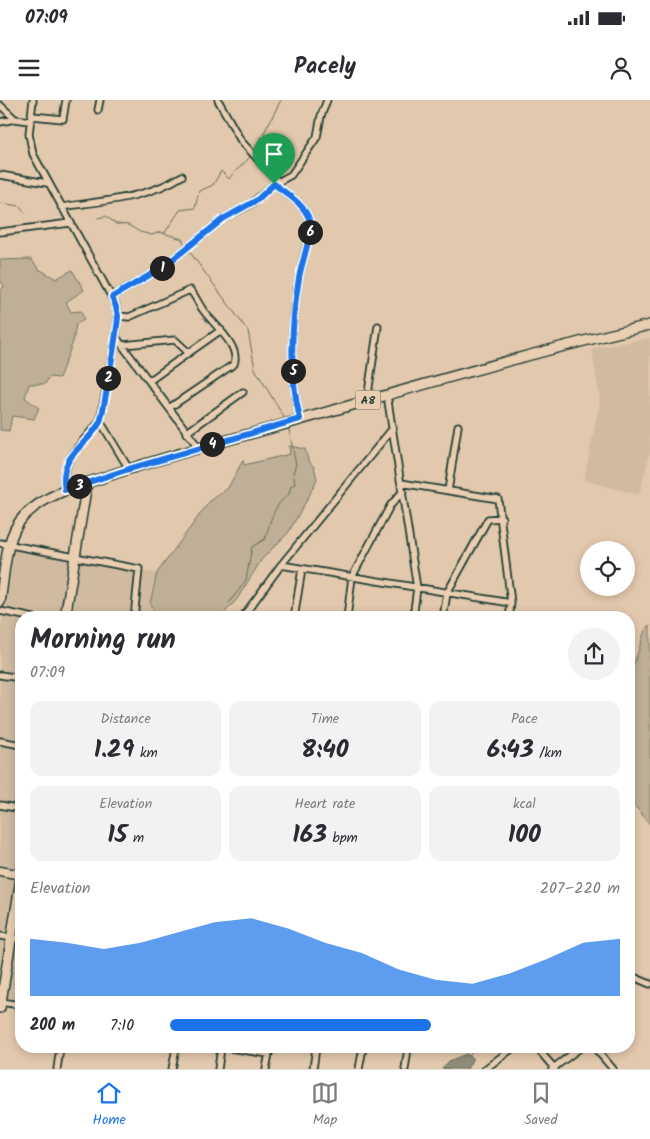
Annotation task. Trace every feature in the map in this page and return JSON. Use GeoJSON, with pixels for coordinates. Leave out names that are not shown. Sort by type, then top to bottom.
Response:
{"type":"FeatureCollection","features":[{"type":"Feature","properties":{"kind":"main road","name":"A8"},"geometry":{"type":"LineString","coordinates":[[0,602],[10,544],[16,528],[24,516],[50,497],[65,490],[198,448],[562,345],[650,325]]}},
{"type":"Feature","properties":{"kind":"main road"},"geometry":{"type":"LineString","coordinates":[[66,611],[87,483]]}},
{"type":"Feature","properties":{"kind":"main road"},"geometry":{"type":"LineString","coordinates":[[0,871],[15,875]]}},
{"type":"Feature","properties":{"kind":"main road"},"geometry":{"type":"LineString","coordinates":[[0,1004],[15,918]]}},
{"type":"Feature","properties":{"kind":"street"},"geometry":{"type":"LineString","coordinates":[[33,100],[30,143],[48,183],[112,297],[118,316],[116,337],[100,421],[68,460],[63,481],[65,490]]}},
{"type":"Feature","properties":{"kind":"street"},"geometry":{"type":"LineString","coordinates":[[0,122],[16,119],[63,119],[66,100]]}},
{"type":"Feature","properties":{"kind":"street"},"geometry":{"type":"LineString","coordinates":[[98,110],[100,100]]}},
{"type":"Feature","properties":{"kind":"street"},"geometry":{"type":"LineString","coordinates":[[218,100],[247,150],[309,215],[310,222],[299,278],[294,324],[293,382],[300,419]]}},
{"type":"Feature","properties":{"kind":"street"},"geometry":{"type":"LineString","coordinates":[[112,297],[162,268],[223,219],[257,200],[276,182],[291,175],[312,147],[327,100]]}},
{"type":"Feature","properties":{"kind":"street"},"geometry":{"type":"LineString","coordinates":[[0,105],[16,119]]}},
{"type":"Feature","properties":{"kind":"street"},"geometry":{"type":"LineString","coordinates":[[0,175],[48,183]]}},
{"type":"Feature","properties":{"kind":"street"},"geometry":{"type":"LineString","coordinates":[[61,207],[144,194],[168,186],[182,176]]}},
{"type":"Feature","properties":{"kind":"street"},"geometry":{"type":"LineString","coordinates":[[0,232],[70,223]]}},
{"type":"Feature","properties":{"kind":"street"},"geometry":{"type":"LineString","coordinates":[[118,316],[129,317],[190,290],[220,330],[234,356],[234,364],[169,408]]}},
{"type":"Feature","properties":{"kind":"street"},"geometry":{"type":"LineString","coordinates":[[367,400],[378,326]]}},
{"type":"Feature","properties":{"kind":"street"},"geometry":{"type":"LineString","coordinates":[[149,381],[220,330]]}},
{"type":"Feature","properties":{"kind":"street"},"geometry":{"type":"LineString","coordinates":[[116,337],[198,448]]}},
{"type":"Feature","properties":{"kind":"street"},"geometry":{"type":"LineString","coordinates":[[123,345],[175,340],[189,354]]}},
{"type":"Feature","properties":{"kind":"street"},"geometry":{"type":"LineString","coordinates":[[186,433],[243,392]]}},
{"type":"Feature","properties":{"kind":"street"},"geometry":{"type":"LineString","coordinates":[[386,395],[393,428],[417,588],[413,611]]}},
{"type":"Feature","properties":{"kind":"street"},"geometry":{"type":"LineString","coordinates":[[100,421],[129,469]]}},
{"type":"Feature","properties":{"kind":"street"},"geometry":{"type":"LineString","coordinates":[[448,491],[458,426]]}},
{"type":"Feature","properties":{"kind":"street"},"geometry":{"type":"LineString","coordinates":[[247,611],[281,565],[393,428]]}},
{"type":"Feature","properties":{"kind":"street"},"geometry":{"type":"LineString","coordinates":[[401,483],[495,497],[500,502],[511,602],[510,611]]}},
{"type":"Feature","properties":{"kind":"street"},"geometry":{"type":"LineString","coordinates":[[348,611],[352,577],[390,506],[403,491]]}},
{"type":"Feature","properties":{"kind":"street"},"geometry":{"type":"LineString","coordinates":[[443,611],[446,593],[488,519],[502,518]]}},
{"type":"Feature","properties":{"kind":"street"},"geometry":{"type":"LineString","coordinates":[[0,543],[140,569],[135,611]]}},
{"type":"Feature","properties":{"kind":"street"},"geometry":{"type":"LineString","coordinates":[[281,565],[511,602]]}},
{"type":"Feature","properties":{"kind":"street"},"geometry":{"type":"LineString","coordinates":[[295,611],[302,569]]}},
{"type":"Feature","properties":{"kind":"street"},"geometry":{"type":"LineString","coordinates":[[0,611],[15,614]]}},
{"type":"Feature","properties":{"kind":"street"},"geometry":{"type":"LineString","coordinates":[[0,675],[15,677]]}},
{"type":"Feature","properties":{"kind":"street"},"geometry":{"type":"LineString","coordinates":[[0,741],[15,744]]}},
{"type":"Feature","properties":{"kind":"street"},"geometry":{"type":"LineString","coordinates":[[0,805],[15,808]]}},
{"type":"Feature","properties":{"kind":"street"},"geometry":{"type":"LineString","coordinates":[[0,936],[15,938]]}},
{"type":"Feature","properties":{"kind":"street"},"geometry":{"type":"LineString","coordinates":[[635,978],[650,984]]}},
{"type":"Feature","properties":{"kind":"street"},"geometry":{"type":"LineString","coordinates":[[0,1004],[15,1005]]}},
{"type":"Feature","properties":{"kind":"street"},"geometry":{"type":"LineString","coordinates":[[57,1069],[59,1053]]}},
{"type":"Feature","properties":{"kind":"street"},"geometry":{"type":"LineString","coordinates":[[172,1069],[175,1053]]}},
{"type":"Feature","properties":{"kind":"street"},"geometry":{"type":"LineString","coordinates":[[218,1069],[221,1053]]}},
{"type":"Feature","properties":{"kind":"street"},"geometry":{"type":"LineString","coordinates":[[262,1053],[269,1054],[266,1069]]}},
{"type":"Feature","properties":{"kind":"street"},"geometry":{"type":"LineString","coordinates":[[313,1069],[315,1053]]}},
{"type":"Feature","properties":{"kind":"street"},"geometry":{"type":"LineString","coordinates":[[359,1069],[362,1053]]}},
{"type":"Feature","properties":{"kind":"street"},"geometry":{"type":"LineString","coordinates":[[404,1069],[407,1053]]}},
{"type":"Feature","properties":{"kind":"street"},"geometry":{"type":"LineString","coordinates":[[485,1069],[506,1053]]}},
{"type":"Feature","properties":{"kind":"street"},"geometry":{"type":"LineString","coordinates":[[541,1053],[554,1068],[574,1053]]}},
{"type":"Feature","properties":{"kind":"street"},"geometry":{"type":"LineString","coordinates":[[599,1053],[613,1069]]}},
{"type":"Feature","properties":{"kind":"shaded area"},"geometry":{"type":"Polygon","coordinates":[[[31,259],[39,269],[56,279],[72,270],[84,290],[66,302],[71,312],[81,311],[84,320],[76,324],[73,342],[59,378],[49,377],[45,384],[29,384],[25,398],[39,408],[34,419],[12,416],[9,431],[0,430],[0,292],[4,286],[0,280],[0,260],[31,259]]]}},
{"type":"Feature","properties":{"kind":"shaded area"},"geometry":{"type":"Polygon","coordinates":[[[650,338],[650,452],[639,495],[584,480],[600,401],[592,349],[650,338]]]}},
{"type":"Feature","properties":{"kind":"shaded area"},"geometry":{"type":"Polygon","coordinates":[[[289,446],[305,449],[308,460],[314,467],[317,479],[288,533],[262,559],[237,599],[226,611],[154,611],[150,604],[157,573],[209,502],[228,488],[243,460],[244,465],[290,454],[289,446]]]}},
{"type":"Feature","properties":{"kind":"shaded area"},"geometry":{"type":"Polygon","coordinates":[[[14,549],[134,571],[157,573],[151,593],[155,611],[15,611],[15,1000],[0,997],[0,636],[14,549]]]}},
{"type":"Feature","properties":{"kind":"shaded area"},"geometry":{"type":"Polygon","coordinates":[[[650,625],[650,824],[635,806],[635,661],[645,630],[650,625]]]}},
{"type":"Feature","properties":{"kind":"shaded area"},"geometry":{"type":"Polygon","coordinates":[[[466,1054],[473,1058],[467,1069],[442,1069],[449,1061],[466,1054]]]}},
{"type":"Feature","properties":{"kind":"waterway"},"geometry":{"type":"LineString","coordinates":[[254,152],[281,100]]}},
{"type":"Feature","properties":{"kind":"waterway"},"geometry":{"type":"LineString","coordinates":[[164,234],[180,210],[195,208],[199,191],[213,185],[221,171],[229,179],[251,155]]}},
{"type":"Feature","properties":{"kind":"waterway"},"geometry":{"type":"LineString","coordinates":[[0,203],[20,206],[25,213]]}},
{"type":"Feature","properties":{"kind":"waterway"},"geometry":{"type":"LineString","coordinates":[[98,218],[106,216],[116,224],[128,225],[140,232],[152,235],[160,232],[182,239],[185,245]]}},
{"type":"Feature","properties":{"kind":"waterway"},"geometry":{"type":"LineString","coordinates":[[189,251],[248,331],[255,369],[285,419]]}},
{"type":"Feature","properties":{"kind":"waterway"},"geometry":{"type":"LineString","coordinates":[[229,603],[246,580],[252,547],[265,539],[279,503],[289,494],[291,486],[295,484],[293,472],[296,465],[289,430]]}},
{"type":"Feature","properties":{"kind":"waterway"},"geometry":{"type":"LineString","coordinates":[[270,1069],[273,1053]]}},
{"type":"Feature","properties":{"kind":"route"},"geometry":{"type":"LineString","coordinates":[[274,184],[298,203],[309,215],[310,222],[310,230],[299,278],[294,324],[293,382],[300,419],[129,469],[65,490],[63,481],[68,460],[100,421],[116,337],[118,316],[112,297],[162,268],[223,219],[257,200],[274,184]]}}]}
